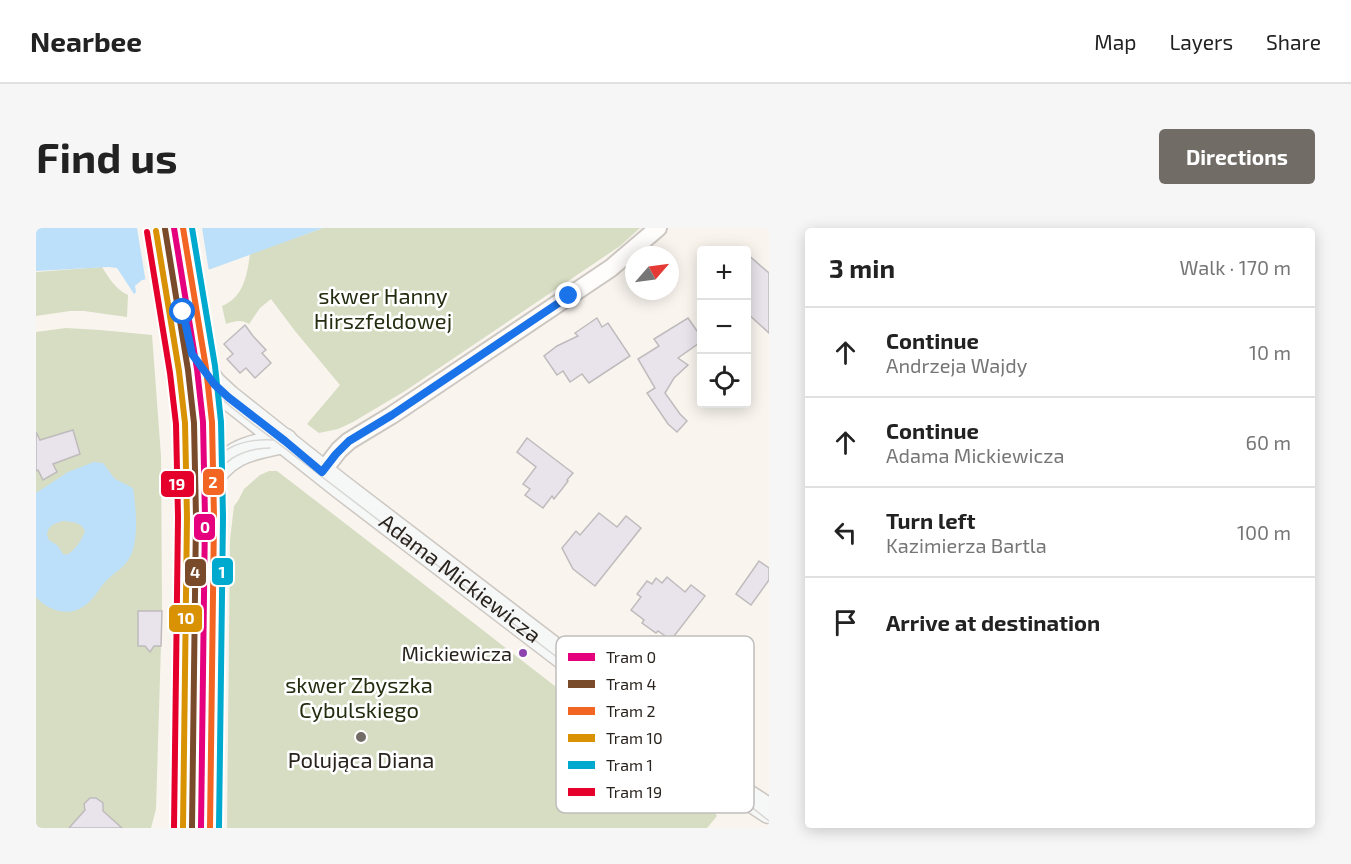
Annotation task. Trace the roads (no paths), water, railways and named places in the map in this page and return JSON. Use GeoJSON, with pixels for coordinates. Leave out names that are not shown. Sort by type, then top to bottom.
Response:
{"type":"FeatureCollection","features":[{"type":"Feature","properties":{"kind":"main road"},"geometry":{"type":"LineString","coordinates":[[170,228],[192,354],[203,446],[202,672],[198,828]]}},
{"type":"Feature","properties":{"kind":"main road","name":"Adama Mickiewicza"},"geometry":{"type":"LineString","coordinates":[[192,354],[214,384],[228,397],[556,651]]}},
{"type":"Feature","properties":{"kind":"main road"},"geometry":{"type":"LineString","coordinates":[[204,489],[214,473],[228,459],[247,449],[285,441]]}},
{"type":"Feature","properties":{"kind":"main road","name":"Adama Mickiewicza"},"geometry":{"type":"LineString","coordinates":[[754,801],[769,811]]}},
{"type":"Feature","properties":{"kind":"street"},"geometry":{"type":"LineString","coordinates":[[322,472],[349,441],[392,415],[611,268],[658,228]]}},
{"type":"Feature","properties":{"kind":"water"},"geometry":{"type":"Polygon","coordinates":[[[36,228],[323,228],[211,269],[142,280],[135,286],[134,294],[117,268],[36,271],[36,228]]]}},
{"type":"Feature","properties":{"kind":"water"},"geometry":{"type":"Polygon","coordinates":[[[94,462],[103,463],[115,479],[133,488],[136,523],[135,542],[128,561],[83,607],[62,612],[48,607],[36,597],[36,493],[68,472],[94,462]],[[63,521],[52,525],[47,535],[49,540],[66,555],[77,545],[85,531],[79,524],[63,521]]]}},
{"type":"Feature","properties":{"kind":"tram line","name":"0"},"geometry":{"type":"LineString","coordinates":[[174,228],[197,369],[203,422],[205,517],[201,828]]}},
{"type":"Feature","properties":{"kind":"tram line","name":"2"},"geometry":{"type":"LineString","coordinates":[[183,228],[206,368],[212,422],[214,517],[210,828]]}},
{"type":"Feature","properties":{"kind":"tram line","name":"1"},"geometry":{"type":"LineString","coordinates":[[192,228],[215,366],[221,422],[223,517],[219,828]]}},
{"type":"Feature","properties":{"kind":"tram line","name":"4"},"geometry":{"type":"LineString","coordinates":[[165,229],[188,370],[194,423],[196,517],[192,828]]}},
{"type":"Feature","properties":{"kind":"tram line","name":"10"},"geometry":{"type":"LineString","coordinates":[[156,231],[179,371],[185,423],[187,517],[183,828]]}},
{"type":"Feature","properties":{"kind":"tram line","name":"19"},"geometry":{"type":"LineString","coordinates":[[147,232],[176,424],[178,517],[174,828]]}},
{"type":"Feature","properties":{"kind":"tram line"},"geometry":{"type":"LineString","coordinates":[[188,318],[209,370],[231,396]]}},
{"type":"Feature","properties":{"kind":"tram line"},"geometry":{"type":"LineString","coordinates":[[181,325],[189,352],[200,374],[229,405],[556,656]]}},
{"type":"Feature","properties":{"kind":"tram line"},"geometry":{"type":"LineString","coordinates":[[196,512],[201,484],[212,462],[229,448],[239,444],[274,440]]}},
{"type":"Feature","properties":{"kind":"tram line"},"geometry":{"type":"LineString","coordinates":[[205,517],[208,490],[212,480],[224,464],[240,454],[270,448]]}},
{"type":"Feature","properties":{"kind":"tram line"},"geometry":{"type":"LineString","coordinates":[[754,809],[769,821]]}},
{"type":"Feature","properties":{"kind":"place","name":"Mickiewicza"},"geometry":{"type":"Point","coordinates":[523,653]}},
{"type":"Feature","properties":{"kind":"place","name":"Polująca Diana"},"geometry":{"type":"Point","coordinates":[361,737]}},
{"type":"Feature","properties":{"kind":"park label","name":"skwer Hanny Hirszfeldowej"},"geometry":{"type":"Point","coordinates":[383,308]}},
{"type":"Feature","properties":{"kind":"park label","name":"skwer Zbyszka Cybulskiego"},"geometry":{"type":"Point","coordinates":[359,698]}}]}
